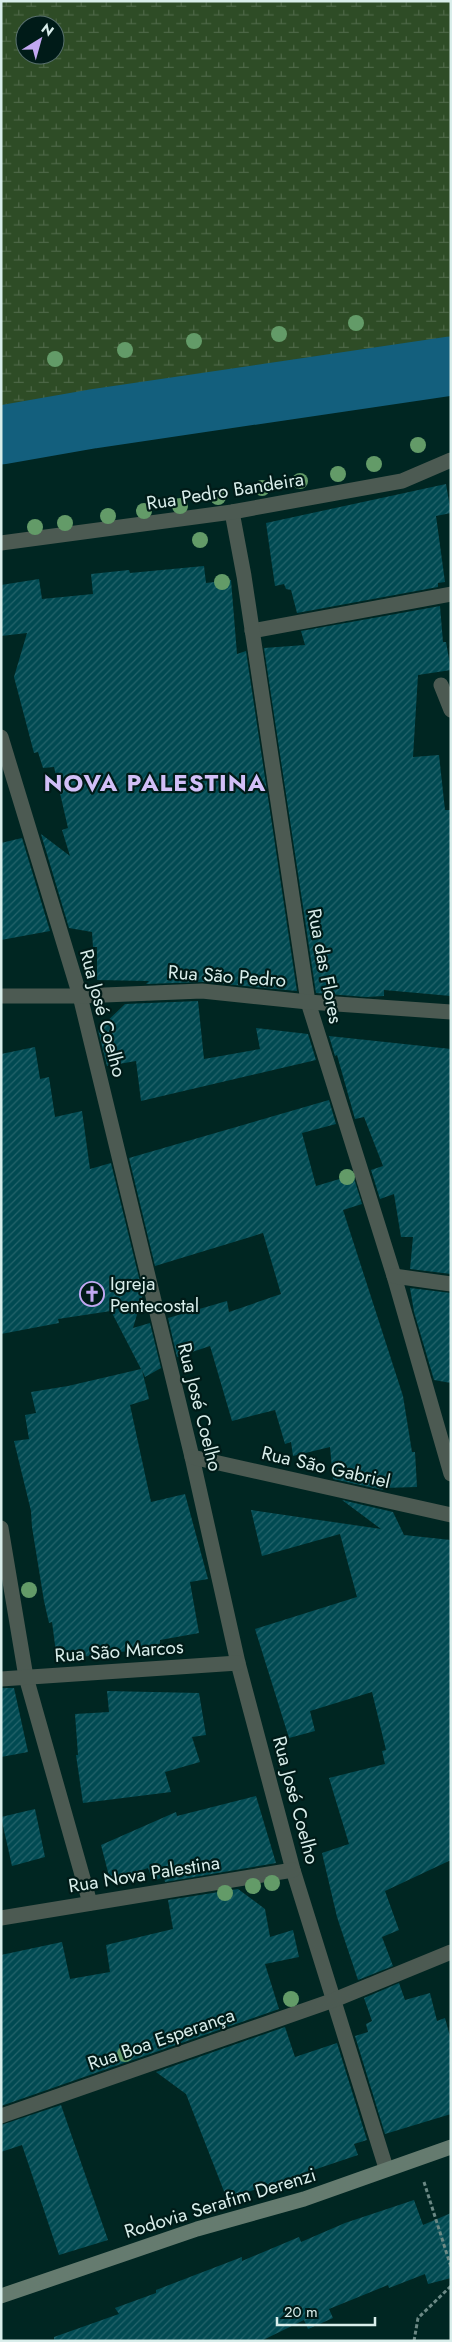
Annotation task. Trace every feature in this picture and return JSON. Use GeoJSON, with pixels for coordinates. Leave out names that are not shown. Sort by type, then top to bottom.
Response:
{"type":"FeatureCollection","features":[{"type":"Feature","properties":{"kind":"main road","name":"Rodovia Serafim Derenzi"},"geometry":{"type":"LineString","coordinates":[[1,2296],[196,2230],[304,2200],[386,2168],[451,2146]]}},
{"type":"Feature","properties":{"kind":"street","name":"Rua Pedro Bandeira"},"geometry":{"type":"LineString","coordinates":[[1,543],[232,512],[402,481],[451,460]]}},
{"type":"Feature","properties":{"kind":"street","name":"Rua das Flores"},"geometry":{"type":"LineString","coordinates":[[232,512],[252,631],[308,1002],[394,1276],[451,1474]]}},
{"type":"Feature","properties":{"kind":"street"},"geometry":{"type":"LineString","coordinates":[[252,631],[451,594]]}},
{"type":"Feature","properties":{"kind":"street"},"geometry":{"type":"LineString","coordinates":[[441,685],[451,710]]}},
{"type":"Feature","properties":{"kind":"street","name":"Rua José Coelho"},"geometry":{"type":"LineString","coordinates":[[1,737],[8,778],[80,996],[192,1457],[238,1663],[293,1870],[386,2168]]}},
{"type":"Feature","properties":{"kind":"street","name":"Rua São Pedro"},"geometry":{"type":"LineString","coordinates":[[1,996],[80,996],[202,991],[308,1002],[451,1012]]}},
{"type":"Feature","properties":{"kind":"street"},"geometry":{"type":"LineString","coordinates":[[394,1276],[451,1284]]}},
{"type":"Feature","properties":{"kind":"street","name":"Rua São Gabriel"},"geometry":{"type":"LineString","coordinates":[[192,1457],[451,1515]]}},
{"type":"Feature","properties":{"kind":"street"},"geometry":{"type":"LineString","coordinates":[[1,1528],[26,1677],[90,1903]]}},
{"type":"Feature","properties":{"kind":"street","name":"Rua São Marcos"},"geometry":{"type":"LineString","coordinates":[[1,1679],[238,1663]]}},
{"type":"Feature","properties":{"kind":"street","name":"Rua Nova Palestina"},"geometry":{"type":"LineString","coordinates":[[1,1918],[293,1870]]}},
{"type":"Feature","properties":{"kind":"street"},"geometry":{"type":"LineString","coordinates":[[334,2000],[451,1952]]}},
{"type":"Feature","properties":{"kind":"street","name":"Rua Boa Esperança"},"geometry":{"type":"LineString","coordinates":[[1,2116],[334,2000]]}},
{"type":"Feature","properties":{"kind":"path"},"geometry":{"type":"LineString","coordinates":[[416,2158],[451,2267]]}},
{"type":"Feature","properties":{"kind":"path"},"geometry":{"type":"LineString","coordinates":[[414,2341],[418,2318],[451,2286]]}},
{"type":"Feature","properties":{"kind":"green space"},"geometry":{"type":"Polygon","coordinates":[[[1,1],[451,1],[451,372],[212,399],[1,449],[1,1]]]}},
{"type":"Feature","properties":{"kind":"building"},"geometry":{"type":"Polygon","coordinates":[[[446,484],[451,513],[436,516],[445,582],[438,583],[438,587],[297,613],[291,590],[286,589],[284,584],[275,586],[266,523],[446,484]]]}},
{"type":"Feature","properties":{"kind":"building"},"geometry":{"type":"Polygon","coordinates":[[[204,566],[206,583],[231,580],[237,654],[246,651],[297,991],[203,982],[146,984],[149,981],[97,980],[97,947],[93,947],[92,932],[69,928],[41,834],[70,856],[62,830],[68,828],[54,767],[43,768],[38,752],[34,753],[14,677],[27,633],[1,636],[1,585],[39,579],[42,599],[93,594],[91,574],[129,570],[130,573],[204,566]]]}},
{"type":"Feature","properties":{"kind":"building"},"geometry":{"type":"Polygon","coordinates":[[[440,606],[443,642],[446,642],[451,670],[418,675],[413,757],[439,755],[445,810],[451,810],[451,996],[384,990],[384,996],[366,997],[316,993],[264,648],[305,645],[301,631],[440,606]]]}},
{"type":"Feature","properties":{"kind":"building"},"geometry":{"type":"Polygon","coordinates":[[[22,838],[50,931],[1,940],[1,843],[22,838]]]}},
{"type":"Feature","properties":{"kind":"building"},"geometry":{"type":"Polygon","coordinates":[[[198,1001],[204,1059],[260,1049],[256,1028],[308,1034],[316,1060],[141,1101],[136,1061],[107,1066],[98,1030],[125,1004],[198,1001]]]}},
{"type":"Feature","properties":{"kind":"building"},"geometry":{"type":"Polygon","coordinates":[[[329,1036],[451,1049],[451,1274],[410,1269],[413,1237],[401,1237],[394,1194],[380,1199],[371,1170],[383,1166],[364,1117],[355,1119],[337,1055],[335,1056],[329,1036]]]}},
{"type":"Feature","properties":{"kind":"building"},"geometry":{"type":"Polygon","coordinates":[[[35,1047],[40,1079],[49,1077],[55,1117],[82,1111],[90,1169],[111,1163],[143,1294],[133,1328],[150,1323],[161,1368],[145,1377],[142,1370],[149,1399],[130,1405],[151,1502],[185,1494],[208,1579],[190,1582],[199,1633],[160,1640],[160,1647],[57,1660],[52,1622],[49,1623],[44,1601],[31,1511],[14,1441],[29,1439],[25,1415],[36,1413],[31,1392],[68,1386],[141,1369],[111,1311],[58,1319],[59,1323],[1,1334],[1,1054],[35,1047]]]}},
{"type":"Feature","properties":{"kind":"building"},"geometry":{"type":"Polygon","coordinates":[[[329,1100],[336,1124],[302,1133],[316,1186],[353,1175],[362,1204],[343,1210],[403,1396],[412,1452],[415,1452],[417,1487],[382,1488],[383,1490],[333,1479],[330,1447],[293,1456],[291,1442],[285,1444],[275,1410],[232,1421],[210,1346],[177,1357],[168,1318],[227,1301],[229,1312],[281,1294],[263,1233],[155,1266],[129,1158],[329,1100]]]}},
{"type":"Feature","properties":{"kind":"building"},"geometry":{"type":"Polygon","coordinates":[[[410,1288],[451,1293],[451,1383],[434,1380],[414,1312],[410,1288]]]}},
{"type":"Feature","properties":{"kind":"building"},"geometry":{"type":"Polygon","coordinates":[[[342,1500],[393,1512],[404,1535],[451,1540],[451,1860],[385,1891],[399,1930],[382,1937],[393,1966],[358,1980],[337,1917],[322,1853],[349,1844],[329,1778],[385,1764],[382,1751],[386,1750],[372,1692],[310,1711],[315,1731],[289,1738],[255,1629],[357,1597],[340,1534],[262,1556],[251,1510],[381,1529],[342,1500]]]}},
{"type":"Feature","properties":{"kind":"building"},"geometry":{"type":"Polygon","coordinates":[[[1,1688],[14,1688],[28,1752],[1,1757],[1,1688]]]}},
{"type":"Feature","properties":{"kind":"building"},"geometry":{"type":"Polygon","coordinates":[[[107,1691],[199,1693],[206,1735],[192,1737],[200,1762],[165,1772],[171,1792],[83,1803],[76,1755],[78,1755],[75,1714],[109,1712],[107,1691]]]}},
{"type":"Feature","properties":{"kind":"building"},"geometry":{"type":"Polygon","coordinates":[[[256,1796],[276,1863],[165,1882],[164,1877],[153,1881],[148,1868],[110,1880],[101,1845],[176,1812],[177,1816],[256,1796]]]}},
{"type":"Feature","properties":{"kind":"building"},"geometry":{"type":"Polygon","coordinates":[[[35,1809],[45,1857],[12,1866],[1,1817],[35,1809]]]}},
{"type":"Feature","properties":{"kind":"building"},"geometry":{"type":"Polygon","coordinates":[[[238,1889],[265,1909],[270,1937],[293,1930],[299,1957],[265,1964],[279,2009],[1,2106],[1,1955],[62,1942],[70,1979],[110,1972],[106,1945],[173,1929],[168,1900],[238,1889]]]}},
{"type":"Feature","properties":{"kind":"building"},"geometry":{"type":"Polygon","coordinates":[[[399,1983],[405,2000],[430,1993],[437,2021],[445,2018],[451,2040],[451,2114],[385,2134],[355,2036],[368,2032],[366,2024],[372,2021],[364,1998],[399,1983]]]}},
{"type":"Feature","properties":{"kind":"building"},"geometry":{"type":"Polygon","coordinates":[[[285,2027],[295,2057],[337,2043],[367,2140],[354,2144],[358,2155],[227,2199],[186,2094],[156,2072],[285,2027]]]}},
{"type":"Feature","properties":{"kind":"building"},"geometry":{"type":"Polygon","coordinates":[[[61,2105],[108,2240],[59,2255],[22,2145],[1,2152],[1,2125],[61,2105]]]}},
{"type":"Feature","properties":{"kind":"building"},"geometry":{"type":"Polygon","coordinates":[[[414,2200],[423,2225],[451,2213],[451,2278],[428,2284],[425,2274],[389,2288],[388,2285],[329,2309],[333,2318],[308,2329],[304,2320],[261,2341],[54,2341],[54,2337],[119,2314],[115,2308],[156,2293],[156,2290],[242,2257],[242,2261],[299,2237],[301,2242],[345,2223],[414,2200]]]}},
{"type":"Feature","properties":{"kind":"waterway"},"geometry":{"type":"LineString","coordinates":[[1,435],[92,419],[451,366]]}},
{"type":"Feature","properties":{"kind":"place","name":"Igreja Pentecostal"},"geometry":{"type":"Point","coordinates":[92,1294]}},
{"type":"Feature","properties":{"kind":"district","name":"NOVA PALESTINA"},"geometry":{"type":"Point","coordinates":[155,782]}}]}
